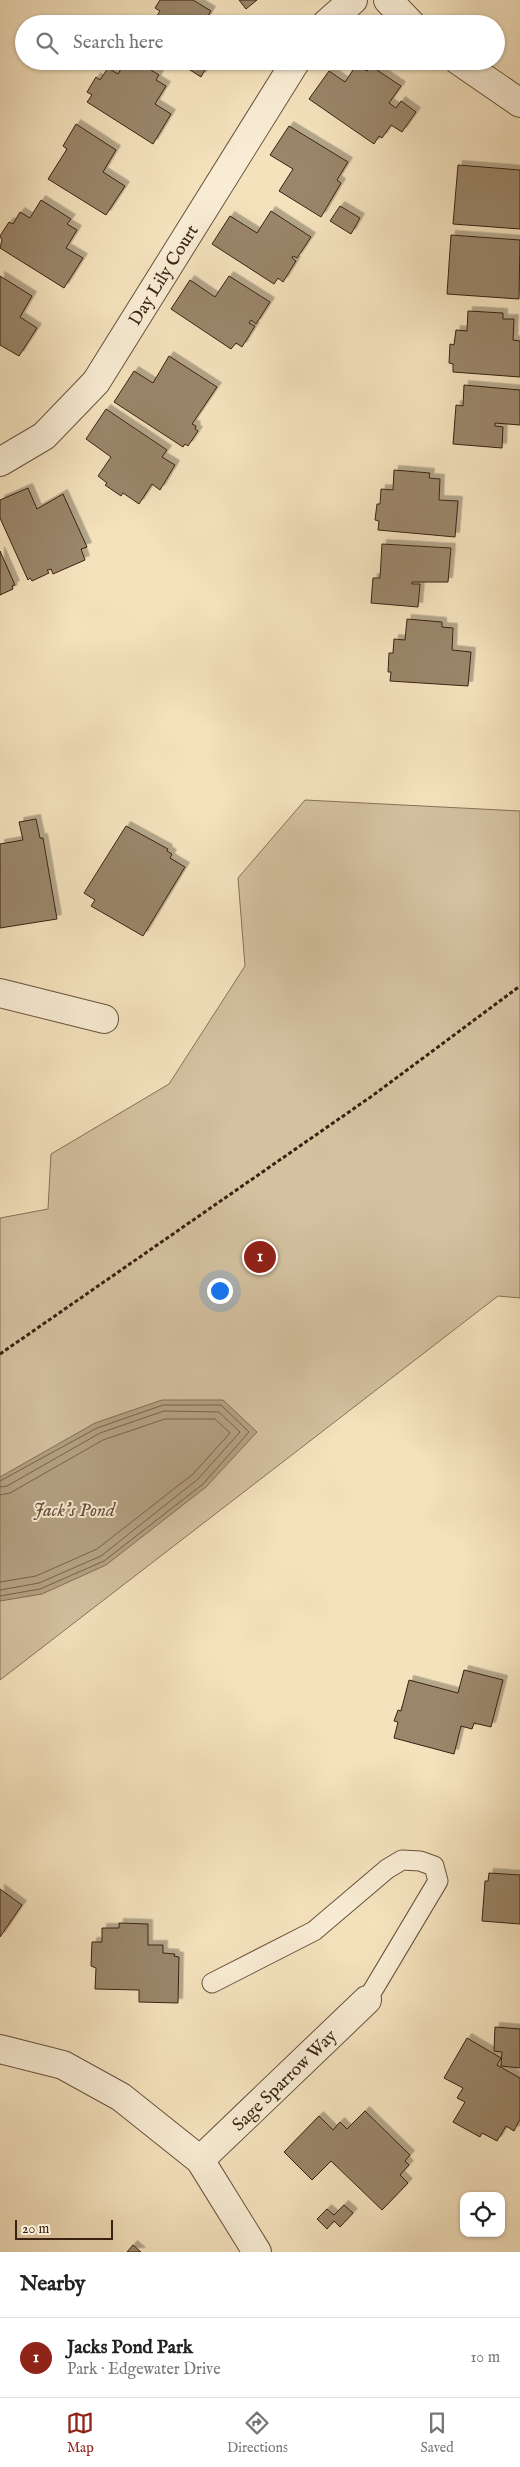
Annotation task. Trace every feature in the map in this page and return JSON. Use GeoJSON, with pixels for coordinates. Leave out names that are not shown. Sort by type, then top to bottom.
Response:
{"type":"FeatureCollection","features":[{"type":"Feature","properties":{"kind":"street"},"geometry":{"type":"LineString","coordinates":[[336,15],[353,0]]}},
{"type":"Feature","properties":{"kind":"street"},"geometry":{"type":"LineString","coordinates":[[388,0],[402,15]]}},
{"type":"Feature","properties":{"kind":"street","name":"Day Lily Court"},"geometry":{"type":"LineString","coordinates":[[0,462],[44,436],[96,382],[290,70]]}},
{"type":"Feature","properties":{"kind":"street"},"geometry":{"type":"LineString","coordinates":[[472,70],[520,102]]}},
{"type":"Feature","properties":{"kind":"street"},"geometry":{"type":"LineString","coordinates":[[0,992],[104,1020]]}},
{"type":"Feature","properties":{"kind":"street","name":"Sage Sparrow Way"},"geometry":{"type":"LineString","coordinates":[[200,2160],[367,2000]]}},
{"type":"Feature","properties":{"kind":"street"},"geometry":{"type":"LineString","coordinates":[[0,2049],[63,2065],[122,2097],[200,2160],[257,2252]]}},
{"type":"Feature","properties":{"kind":"lane"},"geometry":{"type":"LineString","coordinates":[[212,1983],[314,1931],[387,1869],[402,1860],[434,1866],[438,1881],[367,2000]]}},
{"type":"Feature","properties":{"kind":"path"},"geometry":{"type":"LineString","coordinates":[[0,1354],[372,1096],[520,986]]}},
{"type":"Feature","properties":{"kind":"shaded area"},"geometry":{"type":"Polygon","coordinates":[[[305,800],[520,811],[520,1298],[498,1296],[0,1680],[0,1218],[48,1209],[51,1154],[169,1084],[245,966],[238,878],[305,800]]]}},
{"type":"Feature","properties":{"kind":"water","name":"Jack's Pond"},"geometry":{"type":"Polygon","coordinates":[[[162,1400],[223,1400],[257,1432],[206,1487],[106,1565],[42,1594],[0,1601],[0,1477],[95,1423],[162,1400]]]}},
{"type":"Feature","properties":{"kind":"building"},"geometry":{"type":"Polygon","coordinates":[[[160,0],[193,0],[211,11],[209,15],[158,15],[160,11],[155,8],[160,0]]]}},
{"type":"Feature","properties":{"kind":"building"},"geometry":{"type":"Polygon","coordinates":[[[239,0],[257,0],[246,9],[239,0]]]}},
{"type":"Feature","properties":{"kind":"building"},"geometry":{"type":"Polygon","coordinates":[[[107,70],[111,70],[118,74],[120,70],[151,70],[159,75],[156,80],[166,86],[155,104],[171,114],[153,144],[87,102],[92,95],[87,92],[96,77],[100,80],[107,70]]]}},
{"type":"Feature","properties":{"kind":"building"},"geometry":{"type":"Polygon","coordinates":[[[190,70],[205,70],[201,77],[190,70]]]}},
{"type":"Feature","properties":{"kind":"building"},"geometry":{"type":"Polygon","coordinates":[[[353,70],[377,70],[401,86],[389,103],[396,108],[401,101],[416,112],[402,132],[391,125],[382,138],[379,136],[374,144],[309,99],[329,71],[345,82],[353,70]]]}},
{"type":"Feature","properties":{"kind":"building"},"geometry":{"type":"Polygon","coordinates":[[[76,124],[116,150],[103,172],[125,186],[106,215],[48,179],[67,149],[63,146],[76,124]]]}},
{"type":"Feature","properties":{"kind":"building"},"geometry":{"type":"Polygon","coordinates":[[[289,126],[348,162],[337,180],[341,183],[321,217],[279,191],[293,169],[270,155],[289,126]]]}},
{"type":"Feature","properties":{"kind":"building"},"geometry":{"type":"Polygon","coordinates":[[[458,165],[520,170],[520,229],[453,224],[458,165]]]}},
{"type":"Feature","properties":{"kind":"building"},"geometry":{"type":"Polygon","coordinates":[[[41,200],[71,219],[67,224],[77,230],[66,248],[83,258],[64,288],[0,248],[2,240],[0,236],[9,222],[13,224],[20,212],[30,218],[41,200]]]}},
{"type":"Feature","properties":{"kind":"building"},"geometry":{"type":"Polygon","coordinates":[[[340,206],[360,218],[351,234],[330,221],[340,206]]]}},
{"type":"Feature","properties":{"kind":"building"},"geometry":{"type":"Polygon","coordinates":[[[271,211],[311,237],[297,258],[293,256],[292,258],[296,261],[283,282],[278,278],[274,284],[212,244],[230,216],[257,233],[271,211]]]}},
{"type":"Feature","properties":{"kind":"building"},"geometry":{"type":"Polygon","coordinates":[[[451,235],[520,240],[519,299],[447,294],[451,235]]]}},
{"type":"Feature","properties":{"kind":"building"},"geometry":{"type":"Polygon","coordinates":[[[0,276],[32,296],[20,317],[37,328],[19,356],[0,345],[0,276]]]}},
{"type":"Feature","properties":{"kind":"building"},"geometry":{"type":"Polygon","coordinates":[[[229,276],[270,302],[256,324],[251,320],[249,323],[255,326],[242,347],[236,343],[231,349],[171,309],[190,280],[215,297],[229,276]]]}},
{"type":"Feature","properties":{"kind":"building"},"geometry":{"type":"Polygon","coordinates":[[[468,311],[503,313],[503,319],[514,319],[513,340],[520,341],[520,377],[453,372],[453,364],[449,363],[450,344],[454,345],[456,330],[467,331],[468,311]]]}},
{"type":"Feature","properties":{"kind":"building"},"geometry":{"type":"Polygon","coordinates":[[[169,356],[217,387],[192,424],[196,426],[195,429],[198,431],[188,446],[185,444],[183,447],[114,402],[134,371],[153,383],[169,356]]]}},
{"type":"Feature","properties":{"kind":"building"},"geometry":{"type":"Polygon","coordinates":[[[464,385],[520,390],[520,425],[495,423],[495,426],[503,427],[502,448],[453,444],[456,405],[463,406],[464,385]]]}},
{"type":"Feature","properties":{"kind":"building"},"geometry":{"type":"Polygon","coordinates":[[[106,409],[167,450],[162,457],[175,465],[160,490],[152,484],[139,504],[123,493],[121,496],[105,485],[107,483],[98,476],[111,457],[86,439],[106,409]]]}},
{"type":"Feature","properties":{"kind":"building"},"geometry":{"type":"Polygon","coordinates":[[[394,470],[430,473],[429,478],[440,479],[439,500],[458,501],[455,537],[378,530],[379,521],[375,520],[377,504],[380,504],[381,489],[393,490],[394,470]]]}},
{"type":"Feature","properties":{"kind":"building"},"geometry":{"type":"Polygon","coordinates":[[[28,488],[37,509],[63,494],[87,547],[81,549],[85,560],[53,574],[51,569],[47,570],[49,573],[32,581],[30,578],[28,580],[0,518],[0,500],[28,488]]]}},
{"type":"Feature","properties":{"kind":"building"},"geometry":{"type":"Polygon","coordinates":[[[382,544],[451,548],[448,582],[412,582],[412,584],[420,584],[418,607],[371,603],[373,578],[380,578],[382,544]]]}},
{"type":"Feature","properties":{"kind":"building"},"geometry":{"type":"Polygon","coordinates":[[[0,551],[15,585],[12,586],[13,589],[0,595],[0,551]]]}},
{"type":"Feature","properties":{"kind":"building"},"geometry":{"type":"Polygon","coordinates":[[[407,619],[442,622],[442,627],[453,628],[452,650],[471,652],[468,686],[390,681],[391,672],[388,672],[389,653],[393,653],[394,639],[405,640],[407,619]]]}},
{"type":"Feature","properties":{"kind":"building"},"geometry":{"type":"Polygon","coordinates":[[[36,819],[40,838],[43,838],[57,919],[0,928],[0,844],[23,840],[19,822],[36,819]]]}},
{"type":"Feature","properties":{"kind":"building"},"geometry":{"type":"Polygon","coordinates":[[[126,826],[168,849],[167,851],[172,854],[170,858],[185,867],[143,936],[91,906],[95,900],[84,893],[126,826]]]}},
{"type":"Feature","properties":{"kind":"building"},"geometry":{"type":"Polygon","coordinates":[[[464,1670],[503,1680],[491,1727],[474,1723],[472,1729],[461,1726],[454,1754],[394,1738],[398,1722],[394,1721],[398,1710],[401,1711],[409,1680],[458,1693],[464,1670]]]}},
{"type":"Feature","properties":{"kind":"building"},"geometry":{"type":"Polygon","coordinates":[[[489,1873],[520,1875],[520,1924],[482,1921],[485,1881],[488,1881],[489,1873]]]}},
{"type":"Feature","properties":{"kind":"building"},"geometry":{"type":"Polygon","coordinates":[[[0,1889],[22,1905],[0,1937],[0,1889]]]}},
{"type":"Feature","properties":{"kind":"building"},"geometry":{"type":"Polygon","coordinates":[[[119,1923],[148,1924],[148,1945],[163,1945],[163,1953],[175,1954],[174,1956],[179,1957],[178,2003],[139,2002],[139,1990],[95,1989],[96,1968],[91,1966],[92,1942],[102,1942],[102,1928],[119,1928],[119,1923]]]}},
{"type":"Feature","properties":{"kind":"building"},"geometry":{"type":"Polygon","coordinates":[[[495,2027],[520,2029],[520,2068],[501,2066],[502,2052],[494,2051],[495,2027]]]}},
{"type":"Feature","properties":{"kind":"building"},"geometry":{"type":"Polygon","coordinates":[[[467,2038],[501,2058],[497,2065],[520,2078],[520,2119],[514,2131],[506,2126],[497,2141],[482,2133],[480,2137],[453,2122],[465,2102],[457,2098],[463,2088],[444,2078],[467,2038]]]}},
{"type":"Feature","properties":{"kind":"building"},"geometry":{"type":"Polygon","coordinates":[[[365,2111],[410,2155],[405,2161],[409,2165],[400,2175],[408,2183],[382,2210],[331,2161],[312,2180],[284,2152],[319,2116],[333,2130],[340,2122],[347,2129],[365,2111]]]}},
{"type":"Feature","properties":{"kind":"building"},"geometry":{"type":"Polygon","coordinates":[[[344,2205],[353,2213],[340,2227],[334,2221],[327,2229],[317,2219],[327,2209],[334,2215],[344,2205]]]}},
{"type":"Feature","properties":{"kind":"building"},"geometry":{"type":"Polygon","coordinates":[[[133,2245],[141,2252],[127,2252],[133,2245]]]}},
{"type":"Feature","properties":{"kind":"place","name":"Jacks Pond Park"},"geometry":{"type":"Point","coordinates":[260,1257]}}]}
